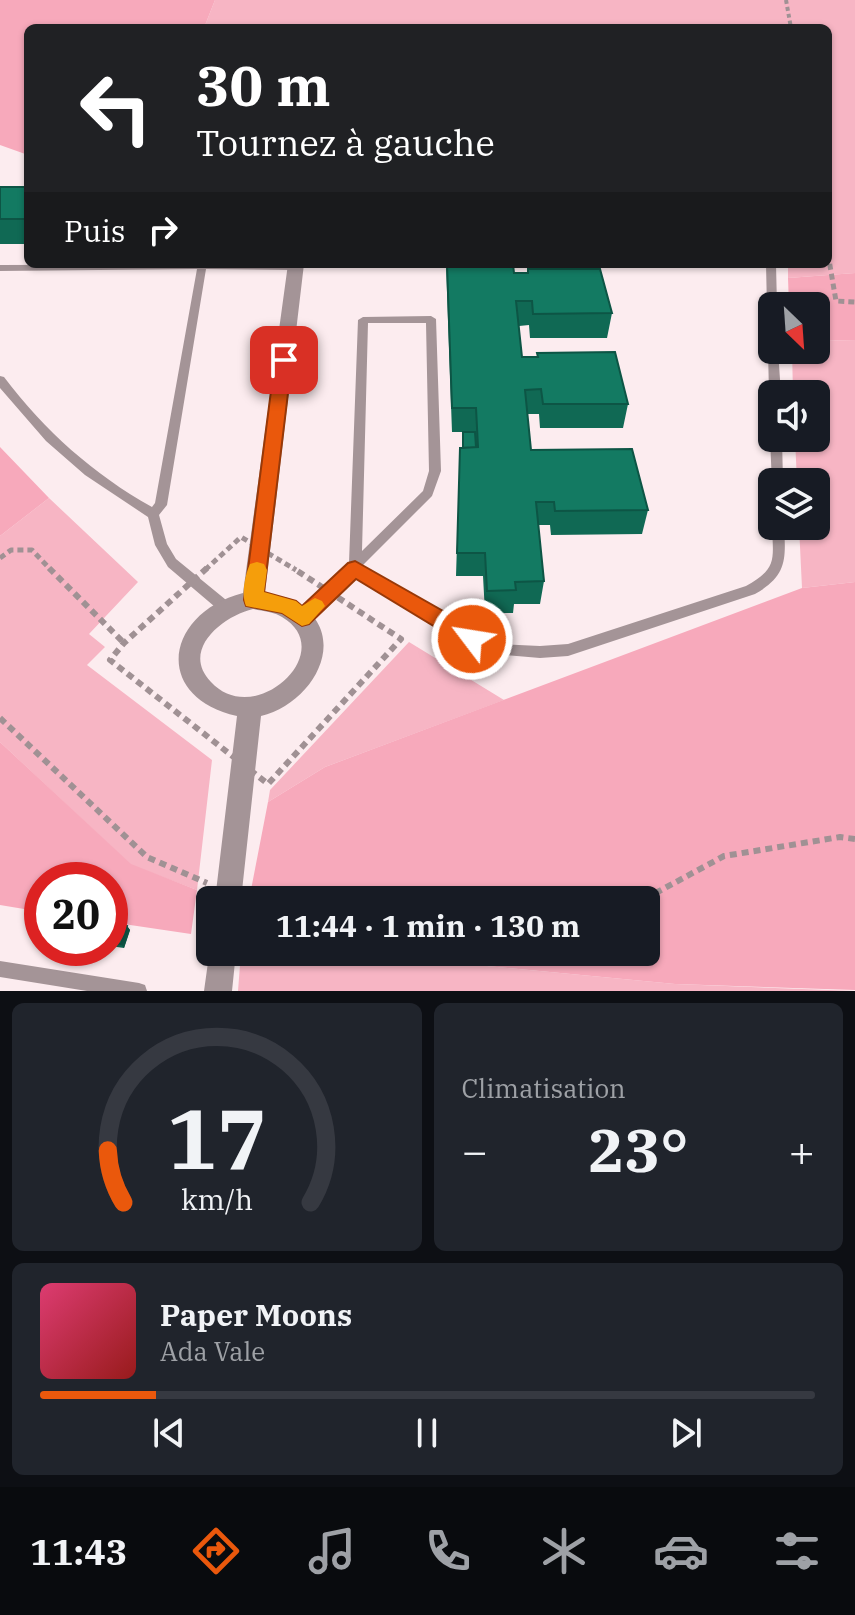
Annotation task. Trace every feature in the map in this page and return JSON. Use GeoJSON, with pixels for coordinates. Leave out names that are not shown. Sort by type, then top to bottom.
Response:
{"type":"FeatureCollection","features":[{"type":"Feature","properties":{"kind":"street"},"geometry":{"type":"LineString","coordinates":[[253,600],[295,268]]}},
{"type":"Feature","properties":{"kind":"street"},"geometry":{"type":"LineString","coordinates":[[253,600],[272,601],[289,607],[302,618],[311,631],[315,648],[311,665],[303,681],[270,704],[250,708],[228,706],[209,697],[196,683],[190,666],[191,647],[200,629],[226,608],[253,600]]}},
{"type":"Feature","properties":{"kind":"street"},"geometry":{"type":"LineString","coordinates":[[230,886],[250,708]]}},
{"type":"Feature","properties":{"kind":"street"},"geometry":{"type":"LineString","coordinates":[[218,991],[221,966]]}},
{"type":"Feature","properties":{"kind":"lane"},"geometry":{"type":"LineString","coordinates":[[0,268],[24,268]]}},
{"type":"Feature","properties":{"kind":"lane"},"geometry":{"type":"LineString","coordinates":[[153,514],[161,505],[202,268]]}},
{"type":"Feature","properties":{"kind":"lane"},"geometry":{"type":"LineString","coordinates":[[771,268],[772,292]]}},
{"type":"Feature","properties":{"kind":"lane"},"geometry":{"type":"LineString","coordinates":[[302,618],[355,568],[428,493],[435,471],[431,319],[363,320],[355,568]]}},
{"type":"Feature","properties":{"kind":"lane"},"geometry":{"type":"LineString","coordinates":[[0,380],[56,446],[110,490],[153,514],[161,545],[172,563],[226,608]]}},
{"type":"Feature","properties":{"kind":"lane"},"geometry":{"type":"LineString","coordinates":[[355,568],[472,639],[499,650],[540,652],[568,650],[769,581],[780,566],[779,540]]}},
{"type":"Feature","properties":{"kind":"lane"},"geometry":{"type":"LineString","coordinates":[[0,969],[139,991]]}},
{"type":"Feature","properties":{"kind":"path"},"geometry":{"type":"LineString","coordinates":[[786,0],[790,24]]}},
{"type":"Feature","properties":{"kind":"path"},"geometry":{"type":"LineString","coordinates":[[830,268],[836,301],[855,302]]}},
{"type":"Feature","properties":{"kind":"path"},"geometry":{"type":"LineString","coordinates":[[241,537],[260,546],[401,639],[268,784],[110,660],[124,643],[193,581],[241,537]]}},
{"type":"Feature","properties":{"kind":"path"},"geometry":{"type":"LineString","coordinates":[[0,558],[11,550],[32,550],[124,643]]}},
{"type":"Feature","properties":{"kind":"path"},"geometry":{"type":"LineString","coordinates":[[0,718],[147,857],[208,886]]}},
{"type":"Feature","properties":{"kind":"path"},"geometry":{"type":"LineString","coordinates":[[660,891],[724,856],[840,837],[855,839]]}},
{"type":"Feature","properties":{"kind":"shaded area"},"geometry":{"type":"Polygon","coordinates":[[[0,0],[215,0],[206,24],[24,24],[24,154],[0,145],[0,0]]]}},
{"type":"Feature","properties":{"kind":"shaded area"},"geometry":{"type":"Polygon","coordinates":[[[215,0],[855,0],[855,273],[788,278],[788,268],[832,268],[832,24],[206,24],[215,0]]]}},
{"type":"Feature","properties":{"kind":"shaded area"},"geometry":{"type":"Polygon","coordinates":[[[855,273],[855,340],[830,341],[830,292],[788,292],[788,278],[855,273]]]}},
{"type":"Feature","properties":{"kind":"shaded area"},"geometry":{"type":"Polygon","coordinates":[[[855,340],[855,582],[802,588],[800,540],[830,540],[830,468],[796,468],[796,452],[830,452],[830,380],[793,380],[792,364],[830,364],[830,341],[855,340]]]}},
{"type":"Feature","properties":{"kind":"shaded area"},"geometry":{"type":"Polygon","coordinates":[[[0,447],[49,498],[0,536],[0,447]]]}},
{"type":"Feature","properties":{"kind":"shaded area"},"geometry":{"type":"Polygon","coordinates":[[[49,498],[138,582],[89,634],[105,647],[87,665],[212,760],[196,890],[131,865],[0,742],[0,536],[49,498]]]}},
{"type":"Feature","properties":{"kind":"shaded area"},"geometry":{"type":"Polygon","coordinates":[[[855,582],[855,990],[675,984],[488,966],[660,966],[660,886],[252,886],[268,802],[325,767],[802,588],[855,582]]]}},
{"type":"Feature","properties":{"kind":"shaded area"},"geometry":{"type":"Polygon","coordinates":[[[409,642],[504,700],[325,767],[268,802],[270,790],[409,642]]]}},
{"type":"Feature","properties":{"kind":"shaded area"},"geometry":{"type":"Polygon","coordinates":[[[0,742],[131,864],[196,890],[191,934],[128,925],[128,862],[24,862],[24,909],[0,905],[0,742]]]}},
{"type":"Feature","properties":{"kind":"shaded area"},"geometry":{"type":"Polygon","coordinates":[[[240,966],[488,966],[675,984],[855,991],[238,991],[240,966]]]}},
{"type":"Feature","properties":{"kind":"building"},"geometry":{"type":"Polygon","coordinates":[[[0,187],[24,187],[24,219],[0,219],[0,187]]]}},
{"type":"Feature","properties":{"kind":"building"},"geometry":{"type":"Polygon","coordinates":[[[447,268],[513,268],[514,273],[528,273],[528,269],[600,269],[612,313],[533,314],[532,301],[516,301],[522,357],[538,357],[537,353],[615,352],[628,404],[543,404],[541,389],[525,390],[531,450],[632,449],[648,510],[555,511],[554,502],[536,502],[544,581],[515,582],[516,590],[487,591],[485,553],[457,553],[460,448],[478,447],[476,408],[452,408],[447,268]]]}},
{"type":"Feature","properties":{"kind":"building"},"geometry":{"type":"Polygon","coordinates":[[[463,432],[475,432],[476,447],[463,448],[463,432]]]}},
{"type":"Feature","properties":{"kind":"slow traffic"},"geometry":{"type":"LineString","coordinates":[[257,570],[253,600],[272,601],[289,607],[302,618],[315,606]]}},
{"type":"Feature","properties":{"kind":"route"},"geometry":{"type":"LineString","coordinates":[[284,360],[253,600],[272,601],[289,607],[302,618],[355,568],[472,639]]}}]}
